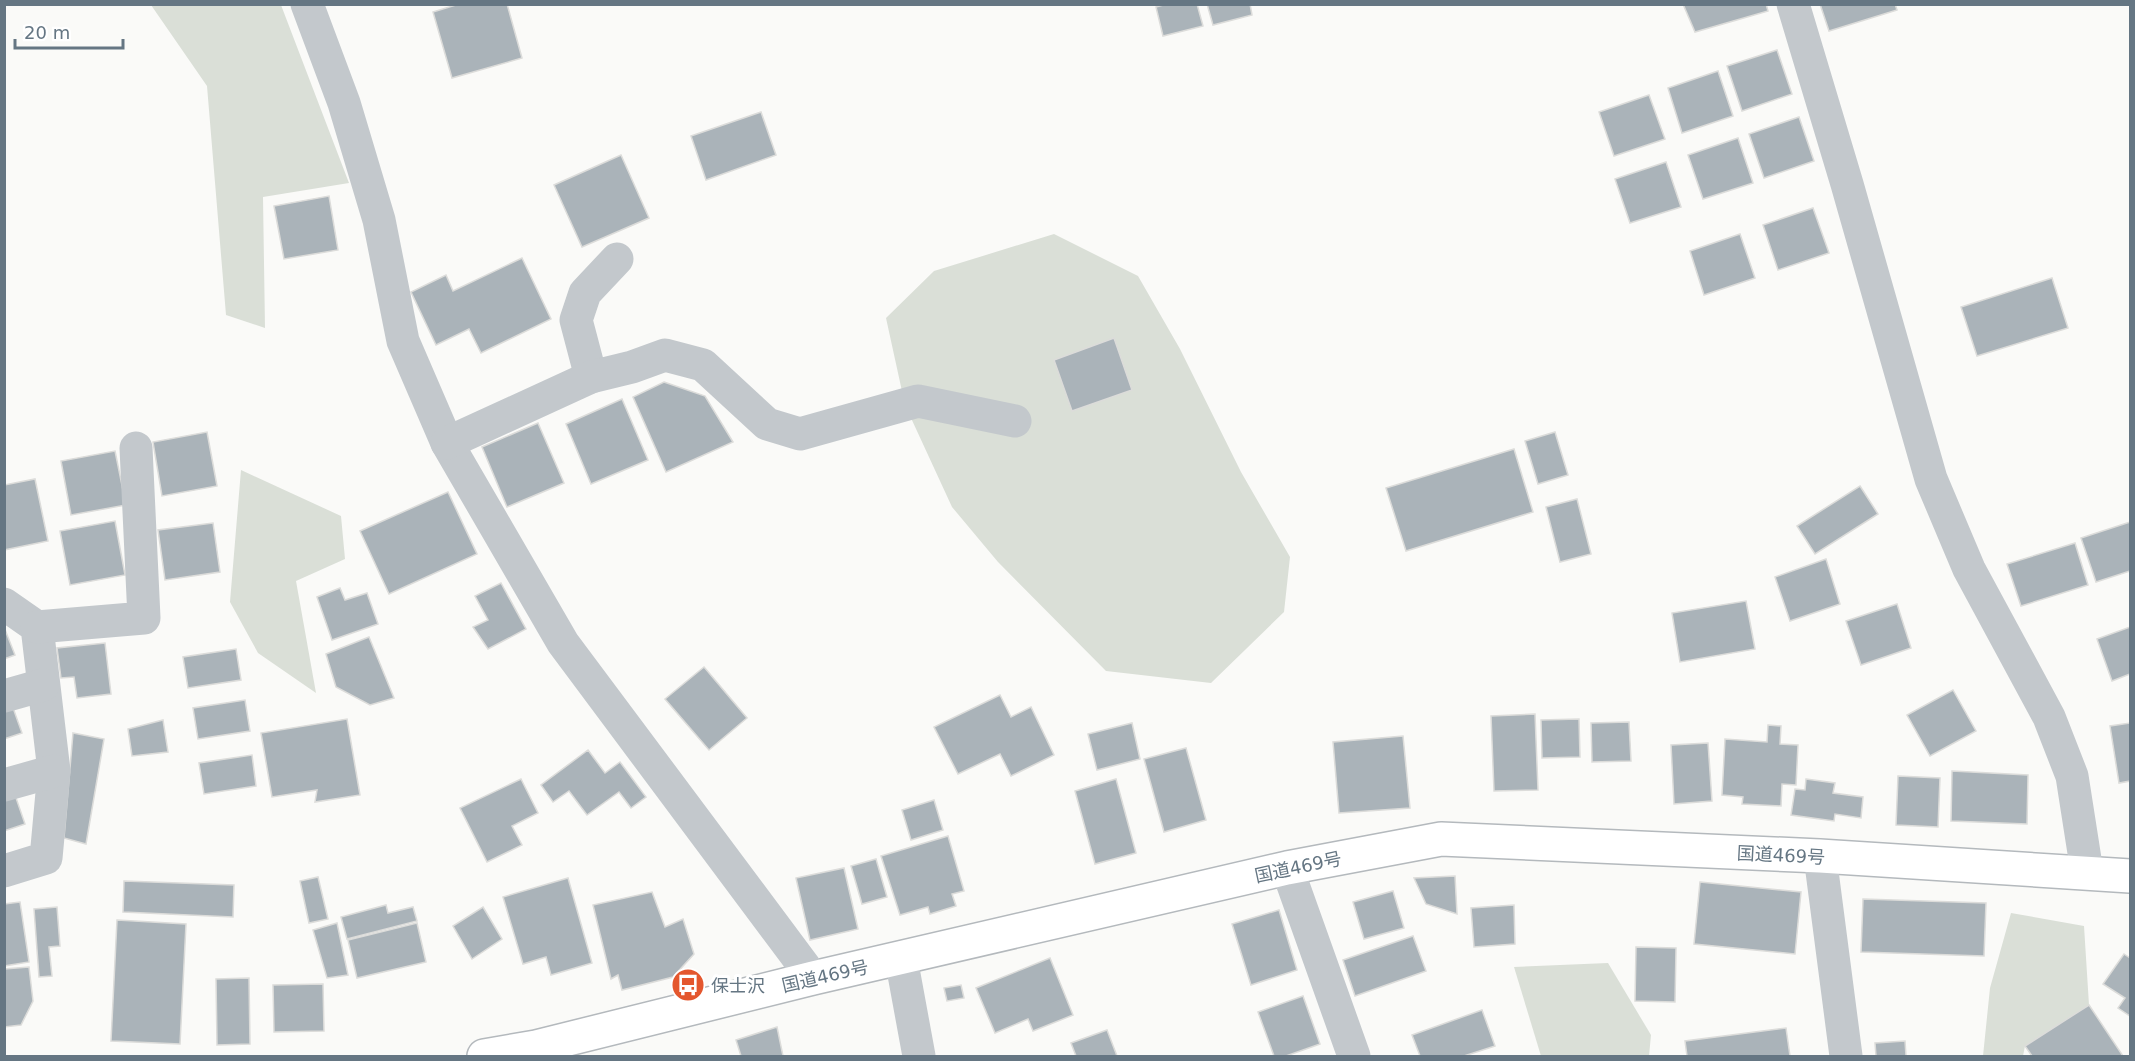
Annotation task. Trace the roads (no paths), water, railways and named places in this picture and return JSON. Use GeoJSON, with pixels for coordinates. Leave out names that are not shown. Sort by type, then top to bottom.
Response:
{"type":"FeatureCollection","features":[{"type":"Feature","properties":{"kind":"highway","name":"国道469号"},"geometry":{"type":"LineString","coordinates":[[484,1056],[536,1047],[813,978],[1287,868],[1441,839],[1820,856],[2130,876]]}},
{"type":"Feature","properties":{"kind":"street"},"geometry":{"type":"LineString","coordinates":[[307,4],[344,103],[379,220],[403,341],[447,443],[563,643],[813,978]]}},
{"type":"Feature","properties":{"kind":"street"},"geometry":{"type":"LineString","coordinates":[[1793,4],[1931,479],[1969,570],[2049,717],[2072,776],[2087,872]]}},
{"type":"Feature","properties":{"kind":"street"},"geometry":{"type":"LineString","coordinates":[[591,377],[576,320],[585,293],[617,259]]}},
{"type":"Feature","properties":{"kind":"street"},"geometry":{"type":"LineString","coordinates":[[447,443],[591,377],[632,367],[665,355],[703,365],[767,423],[800,434],[918,401],[1015,421]]}},
{"type":"Feature","properties":{"kind":"street"},"geometry":{"type":"LineString","coordinates":[[5,604],[37,627],[144,618],[136,448]]}},
{"type":"Feature","properties":{"kind":"street"},"geometry":{"type":"LineString","coordinates":[[4,871],[46,858],[54,771],[37,627]]}},
{"type":"Feature","properties":{"kind":"street"},"geometry":{"type":"LineString","coordinates":[[4,696],[44,685]]}},
{"type":"Feature","properties":{"kind":"street"},"geometry":{"type":"LineString","coordinates":[[4,785],[54,771]]}},
{"type":"Feature","properties":{"kind":"street"},"geometry":{"type":"LineString","coordinates":[[1820,856],[1846,1056]]}},
{"type":"Feature","properties":{"kind":"street"},"geometry":{"type":"LineString","coordinates":[[1287,868],[1354,1056]]}},
{"type":"Feature","properties":{"kind":"street"},"geometry":{"type":"LineString","coordinates":[[901,958],[920,1056]]}},
{"type":"Feature","properties":{"kind":"place","name":"保士沢"},"geometry":{"type":"Point","coordinates":[688,985]}}]}
